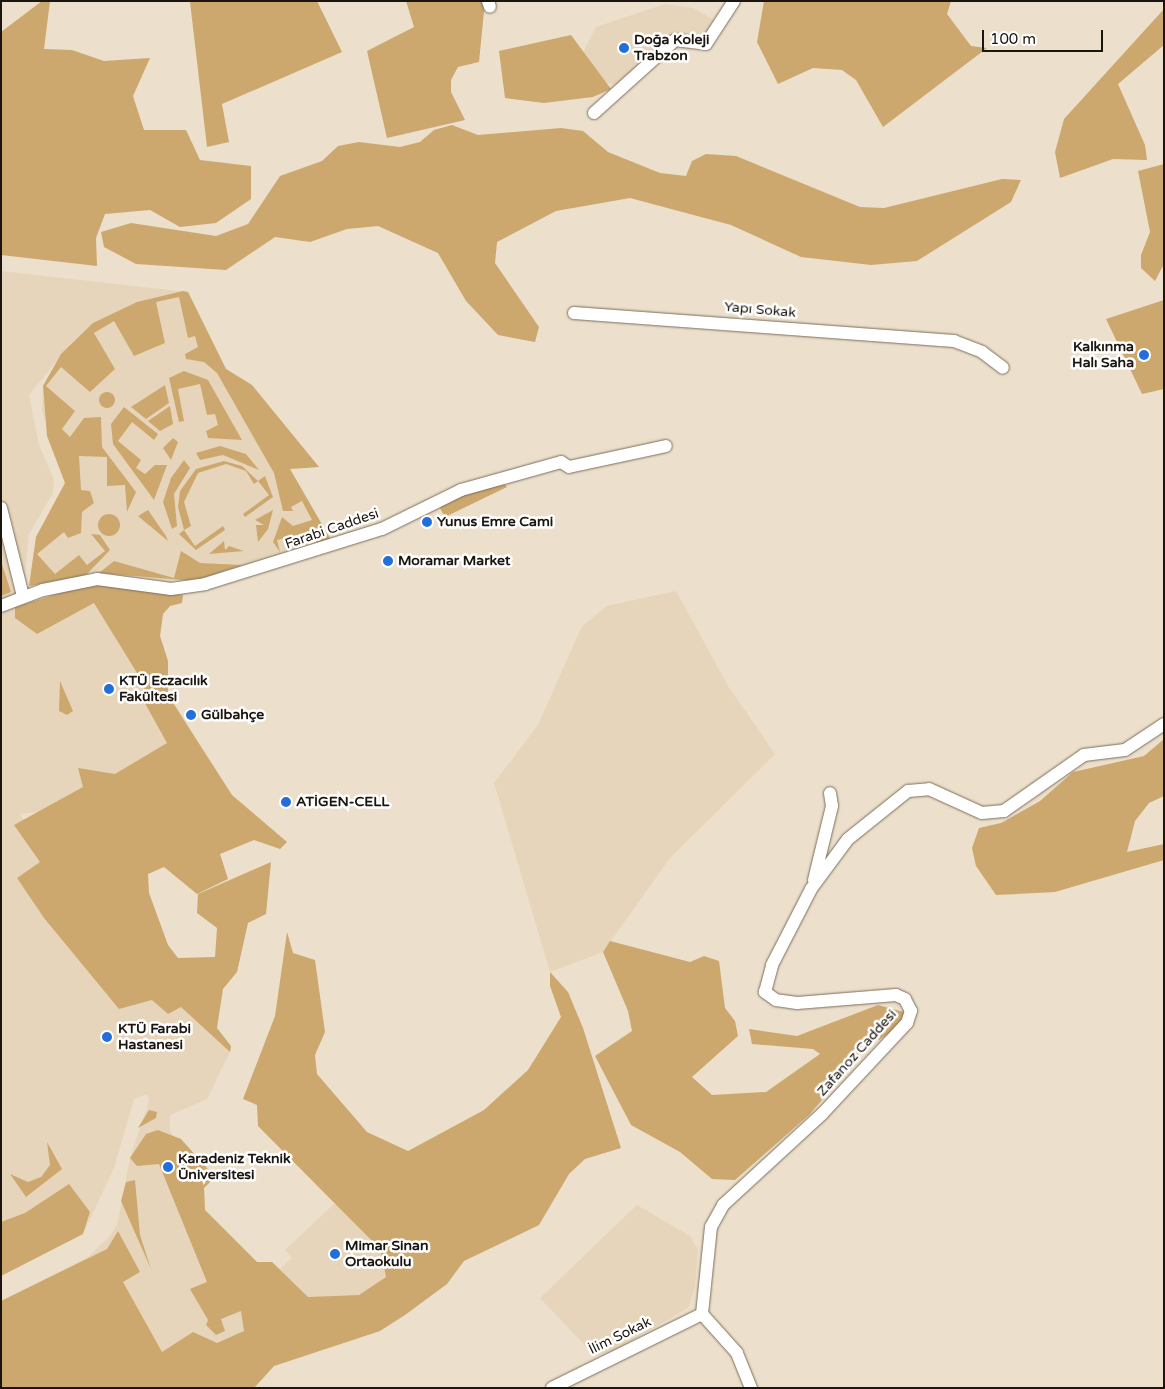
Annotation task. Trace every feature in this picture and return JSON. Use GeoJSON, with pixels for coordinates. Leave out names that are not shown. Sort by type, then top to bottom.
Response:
{"type":"FeatureCollection","features":[{"type":"Feature","properties":{"kind":"street"},"geometry":{"type":"LineString","coordinates":[[594,113],[675,40],[706,44],[734,1]]}},
{"type":"Feature","properties":{"kind":"street","name":"Yapı Sokak"},"geometry":{"type":"LineString","coordinates":[[574,313],[942,341],[972,347],[1003,368]]}},
{"type":"Feature","properties":{"kind":"street","name":"Farabi Caddesi"},"geometry":{"type":"LineString","coordinates":[[1,606],[23,596],[97,579],[171,589],[205,584],[382,529],[461,490],[561,462],[569,467],[666,446]]}},
{"type":"Feature","properties":{"kind":"street"},"geometry":{"type":"LineString","coordinates":[[1,508],[23,596]]}},
{"type":"Feature","properties":{"kind":"street","name":"Zafanoz Caddesi"},"geometry":{"type":"LineString","coordinates":[[702,1314],[705,1252],[711,1227],[723,1205],[822,1114],[907,1023],[911,1011],[905,999],[896,995],[797,1003],[776,1000],[765,992],[772,966],[811,889],[848,839],[908,791],[929,789],[982,813],[1004,811],[1084,755],[1125,750],[1164,724]]}},
{"type":"Feature","properties":{"kind":"street"},"geometry":{"type":"LineString","coordinates":[[811,889],[832,806],[830,793]]}},
{"type":"Feature","properties":{"kind":"street"},"geometry":{"type":"LineString","coordinates":[[702,1314],[737,1353],[750,1388]]}},
{"type":"Feature","properties":{"kind":"street","name":"İlim Sokak"},"geometry":{"type":"LineString","coordinates":[[552,1388],[702,1314]]}},
{"type":"Feature","properties":{"kind":"shaded area"},"geometry":{"type":"Polygon","coordinates":[[[42,1],[50,1],[44,49],[72,50],[104,61],[150,58],[133,96],[144,130],[186,130],[200,160],[251,166],[251,199],[216,223],[180,227],[150,210],[105,214],[96,238],[97,266],[1,255],[1,32],[42,1]]]}},
{"type":"Feature","properties":{"kind":"shaded area"},"geometry":{"type":"Polygon","coordinates":[[[317,1],[342,52],[222,104],[229,142],[207,147],[190,2],[317,1]]]}},
{"type":"Feature","properties":{"kind":"shaded area"},"geometry":{"type":"Polygon","coordinates":[[[406,1],[485,1],[479,62],[458,67],[451,80],[451,92],[465,120],[387,138],[367,51],[414,27],[406,1]]]}},
{"type":"Feature","properties":{"kind":"shaded area"},"geometry":{"type":"Polygon","coordinates":[[[764,1],[951,1],[947,14],[971,46],[987,48],[883,127],[856,80],[842,70],[813,68],[778,84],[757,42],[764,1]]]}},
{"type":"Feature","properties":{"kind":"shaded area","name":"Doğa Koleji Trabzon"},"geometry":{"type":"Polygon","coordinates":[[[665,4],[693,8],[715,21],[704,40],[671,41],[625,85],[585,81],[582,55],[596,27],[665,4]]]}},
{"type":"Feature","properties":{"kind":"shaded area"},"geometry":{"type":"Polygon","coordinates":[[[1164,9],[1164,45],[1118,84],[1145,145],[1147,160],[1113,159],[1060,178],[1055,152],[1064,119],[1164,9]]]}},
{"type":"Feature","properties":{"kind":"shaded area"},"geometry":{"type":"Polygon","coordinates":[[[571,35],[611,89],[593,97],[544,103],[505,98],[499,51],[571,35]]]}},
{"type":"Feature","properties":{"kind":"shaded area"},"geometry":{"type":"Polygon","coordinates":[[[452,125],[478,135],[561,128],[583,131],[608,152],[660,173],[686,176],[692,161],[706,154],[736,156],[860,207],[884,208],[1002,179],[1021,180],[1011,202],[917,261],[871,265],[801,257],[731,225],[630,198],[556,211],[497,242],[495,263],[539,327],[535,342],[498,335],[466,301],[438,253],[378,226],[347,229],[310,242],[275,237],[226,270],[136,264],[104,247],[101,232],[131,223],[216,236],[248,224],[280,176],[322,161],[338,146],[359,142],[400,147],[420,142],[434,130],[452,125]]]}},
{"type":"Feature","properties":{"kind":"shaded area"},"geometry":{"type":"Polygon","coordinates":[[[1164,164],[1164,264],[1155,281],[1141,268],[1141,255],[1150,232],[1138,171],[1164,164]]]}},
{"type":"Feature","properties":{"kind":"shaded area"},"geometry":{"type":"Polygon","coordinates":[[[1,271],[188,292],[226,369],[252,385],[319,467],[290,469],[331,540],[227,572],[167,581],[98,573],[29,586],[36,537],[65,483],[42,411],[43,386],[59,358],[29,395],[39,445],[54,480],[53,493],[29,534],[23,596],[29,603],[89,584],[183,595],[182,603],[170,606],[163,614],[160,636],[168,661],[166,689],[215,773],[116,804],[19,814],[135,964],[230,1052],[207,1099],[170,1115],[170,1132],[215,1177],[204,1188],[205,1210],[257,1262],[272,1262],[280,1269],[292,1258],[285,1250],[335,1203],[380,1249],[386,1277],[359,1295],[310,1298],[380,1331],[274,1366],[254,1388],[1,1388],[1,1301],[88,1257],[109,1237],[117,1225],[130,1158],[149,1101],[147,1094],[134,1099],[114,1168],[83,1234],[1,1276],[1,271]]]}},
{"type":"Feature","properties":{"kind":"shaded area"},"geometry":{"type":"Polygon","coordinates":[[[183,291],[188,292],[226,369],[252,385],[319,467],[290,469],[331,540],[317,546],[313,531],[277,540],[280,552],[273,542],[282,517],[293,526],[312,520],[302,501],[291,507],[293,511],[283,511],[274,473],[217,373],[204,362],[186,359],[185,354],[198,347],[195,336],[188,338],[179,297],[156,302],[165,343],[134,356],[114,321],[94,333],[115,369],[90,392],[61,367],[46,386],[75,411],[62,429],[70,437],[84,418],[101,417],[102,447],[136,492],[127,512],[125,485],[107,486],[107,457],[79,456],[81,490],[90,491],[94,503],[82,512],[81,533],[68,538],[64,532],[37,554],[55,574],[79,555],[87,565],[105,551],[91,534],[100,535],[110,550],[86,575],[29,586],[36,537],[65,483],[47,436],[43,386],[61,354],[93,323],[137,302],[183,291]]]}},
{"type":"Feature","properties":{"kind":"shaded area","name":"Kalkınma Halı Saha"},"geometry":{"type":"Polygon","coordinates":[[[1164,300],[1164,389],[1142,394],[1106,319],[1164,300]]]}},
{"type":"Feature","properties":{"kind":"shaded area"},"geometry":{"type":"Polygon","coordinates":[[[184,371],[208,380],[242,440],[208,438],[206,431],[218,425],[215,414],[207,415],[200,384],[178,389],[184,421],[179,422],[169,378],[184,371]]]}},
{"type":"Feature","properties":{"kind":"shaded area"},"geometry":{"type":"Polygon","coordinates":[[[165,385],[169,403],[146,419],[131,407],[165,385]]]}},
{"type":"Feature","properties":{"kind":"shaded area"},"geometry":{"type":"Polygon","coordinates":[[[104,392],[110,392],[115,397],[113,406],[104,408],[99,403],[99,397],[104,392]]]}},
{"type":"Feature","properties":{"kind":"shaded area"},"geometry":{"type":"Polygon","coordinates":[[[170,406],[173,424],[160,431],[148,421],[170,406]]]}},
{"type":"Feature","properties":{"kind":"shaded area"},"geometry":{"type":"Polygon","coordinates":[[[124,407],[158,434],[154,440],[132,422],[118,441],[141,460],[136,468],[145,474],[155,465],[167,465],[154,500],[113,444],[111,424],[124,407]]]}},
{"type":"Feature","properties":{"kind":"shaded area"},"geometry":{"type":"Polygon","coordinates":[[[173,438],[178,442],[171,460],[163,448],[173,438]]]}},
{"type":"Feature","properties":{"kind":"shaded area"},"geometry":{"type":"Polygon","coordinates":[[[220,446],[246,454],[259,470],[223,455],[200,460],[196,453],[220,446]]]}},
{"type":"Feature","properties":{"kind":"shaded area"},"geometry":{"type":"Polygon","coordinates":[[[184,460],[190,468],[174,494],[177,526],[172,529],[163,502],[171,478],[184,460]]]}},
{"type":"Feature","properties":{"kind":"shaded area"},"geometry":{"type":"Polygon","coordinates":[[[224,461],[242,466],[258,481],[254,484],[246,471],[226,464],[198,473],[184,502],[191,526],[184,530],[178,507],[180,491],[196,469],[224,461]]]}},
{"type":"Feature","properties":{"kind":"shaded area"},"geometry":{"type":"Polygon","coordinates":[[[265,476],[273,497],[245,517],[243,514],[269,495],[258,481],[265,476]]]}},
{"type":"Feature","properties":{"kind":"shaded area"},"geometry":{"type":"Polygon","coordinates":[[[503,482],[507,487],[445,517],[440,508],[443,501],[503,482]]]}},
{"type":"Feature","properties":{"kind":"shaded area"},"geometry":{"type":"Polygon","coordinates":[[[148,510],[166,536],[168,541],[138,516],[148,510]]]}},
{"type":"Feature","properties":{"kind":"shaded area"},"geometry":{"type":"Polygon","coordinates":[[[273,510],[268,529],[258,542],[256,525],[264,525],[255,520],[273,510]]]}},
{"type":"Feature","properties":{"kind":"shaded area"},"geometry":{"type":"Polygon","coordinates":[[[105,514],[113,514],[120,521],[120,529],[113,536],[105,536],[98,529],[98,521],[105,514]]]}},
{"type":"Feature","properties":{"kind":"shaded area"},"geometry":{"type":"Polygon","coordinates":[[[223,526],[225,530],[196,550],[179,534],[184,530],[195,546],[223,526]]]}},
{"type":"Feature","properties":{"kind":"shaded area"},"geometry":{"type":"Polygon","coordinates":[[[224,541],[225,550],[229,546],[244,551],[209,554],[224,541]]]}},
{"type":"Feature","properties":{"kind":"shaded area"},"geometry":{"type":"Polygon","coordinates":[[[181,551],[200,563],[242,565],[195,581],[99,573],[114,561],[174,578],[181,551]]]}},
{"type":"Feature","properties":{"kind":"shaded area"},"geometry":{"type":"Polygon","coordinates":[[[1,561],[11,592],[1,596],[1,561]]]}},
{"type":"Feature","properties":{"kind":"shaded area"},"geometry":{"type":"Polygon","coordinates":[[[89,584],[183,595],[182,603],[170,606],[163,614],[160,636],[168,661],[168,695],[232,795],[287,842],[280,849],[254,840],[220,854],[228,879],[197,894],[164,867],[148,874],[149,893],[168,945],[178,958],[215,957],[217,928],[197,913],[198,894],[271,862],[266,914],[248,923],[237,972],[223,989],[217,1028],[231,1046],[230,1052],[181,1007],[168,1014],[152,1000],[119,1009],[44,918],[17,878],[40,862],[14,825],[83,787],[78,768],[115,774],[167,743],[142,698],[145,686],[94,603],[37,634],[15,618],[15,607],[89,584]]]}},
{"type":"Feature","properties":{"kind":"shaded area"},"geometry":{"type":"Polygon","coordinates":[[[676,591],[728,686],[775,754],[670,858],[603,952],[550,972],[494,783],[538,725],[582,626],[607,606],[676,591]]]}},
{"type":"Feature","properties":{"kind":"shaded area"},"geometry":{"type":"Polygon","coordinates":[[[60,681],[73,711],[67,715],[59,711],[60,681]]]}},
{"type":"Feature","properties":{"kind":"shaded area"},"geometry":{"type":"Polygon","coordinates":[[[1164,739],[1164,796],[1149,803],[1135,821],[1127,852],[1164,844],[1164,860],[1055,892],[996,895],[976,866],[972,848],[979,828],[1001,823],[1040,801],[1073,772],[1144,756],[1164,739]]]}},
{"type":"Feature","properties":{"kind":"shaded area"},"geometry":{"type":"Polygon","coordinates":[[[287,932],[293,953],[315,960],[325,1032],[315,1055],[317,1074],[367,1132],[408,1151],[484,1110],[528,1070],[561,1017],[550,986],[550,972],[568,992],[583,1028],[621,1148],[585,1159],[569,1174],[539,1225],[464,1261],[447,1284],[405,1315],[380,1331],[274,1366],[254,1388],[1,1388],[1,1301],[107,1249],[118,1231],[140,1272],[123,1282],[162,1352],[193,1332],[217,1343],[244,1331],[241,1311],[221,1319],[225,1331],[216,1335],[206,1325],[208,1320],[190,1289],[207,1282],[159,1164],[137,1166],[130,1158],[146,1134],[158,1130],[181,1139],[215,1177],[204,1188],[205,1210],[257,1262],[272,1262],[308,1297],[359,1295],[386,1277],[380,1249],[258,1126],[257,1105],[243,1099],[275,1016],[287,932]]]}},
{"type":"Feature","properties":{"kind":"shaded area"},"geometry":{"type":"Polygon","coordinates":[[[610,941],[690,962],[704,956],[719,961],[725,1008],[735,1021],[738,1036],[692,1077],[712,1095],[766,1092],[820,1054],[813,1049],[752,1044],[749,1029],[797,1036],[878,1005],[904,1012],[899,1027],[879,1040],[862,1042],[859,1058],[809,1115],[735,1180],[712,1179],[680,1152],[631,1125],[595,1056],[632,1031],[628,1011],[603,952],[610,941]]]}},
{"type":"Feature","properties":{"kind":"shaded area"},"geometry":{"type":"Polygon","coordinates":[[[149,1110],[157,1112],[156,1118],[138,1128],[149,1110]]]}},
{"type":"Feature","properties":{"kind":"shaded area"},"geometry":{"type":"Polygon","coordinates":[[[47,1142],[62,1169],[26,1197],[10,1174],[28,1182],[41,1177],[50,1165],[47,1142]]]}},
{"type":"Feature","properties":{"kind":"shaded area"},"geometry":{"type":"Polygon","coordinates":[[[135,1180],[140,1235],[151,1269],[121,1201],[126,1182],[135,1180]]]}},
{"type":"Feature","properties":{"kind":"shaded area"},"geometry":{"type":"Polygon","coordinates":[[[69,1184],[90,1212],[83,1234],[1,1276],[1,1222],[25,1213],[69,1184]]]}},
{"type":"Feature","properties":{"kind":"shaded area"},"geometry":{"type":"Polygon","coordinates":[[[637,1205],[690,1236],[698,1250],[695,1287],[688,1308],[615,1350],[595,1356],[540,1298],[637,1205]]]}},
{"type":"Feature","properties":{"kind":"place","name":"Doğa Koleji Trabzon"},"geometry":{"type":"Point","coordinates":[624,48]}},
{"type":"Feature","properties":{"kind":"place","name":"Kalkınma Halı Saha"},"geometry":{"type":"Point","coordinates":[1144,355]}},
{"type":"Feature","properties":{"kind":"place","name":"Yunus Emre Cami"},"geometry":{"type":"Point","coordinates":[427,522]}},
{"type":"Feature","properties":{"kind":"place","name":"Moramar Market"},"geometry":{"type":"Point","coordinates":[388,561]}},
{"type":"Feature","properties":{"kind":"place","name":"KTÜ Eczacılık Fakültesi"},"geometry":{"type":"Point","coordinates":[109,689]}},
{"type":"Feature","properties":{"kind":"place","name":"Gülbahçe"},"geometry":{"type":"Point","coordinates":[191,715]}},
{"type":"Feature","properties":{"kind":"place","name":"ATİGEN-CELL"},"geometry":{"type":"Point","coordinates":[286,802]}},
{"type":"Feature","properties":{"kind":"place","name":"KTÜ Farabi Hastanesi"},"geometry":{"type":"Point","coordinates":[107,1037]}},
{"type":"Feature","properties":{"kind":"place","name":"Karadeniz Teknik Üniversitesi"},"geometry":{"type":"Point","coordinates":[168,1167]}},
{"type":"Feature","properties":{"kind":"place","name":"Mimar Sinan Ortaokulu"},"geometry":{"type":"Point","coordinates":[335,1254]}}]}
